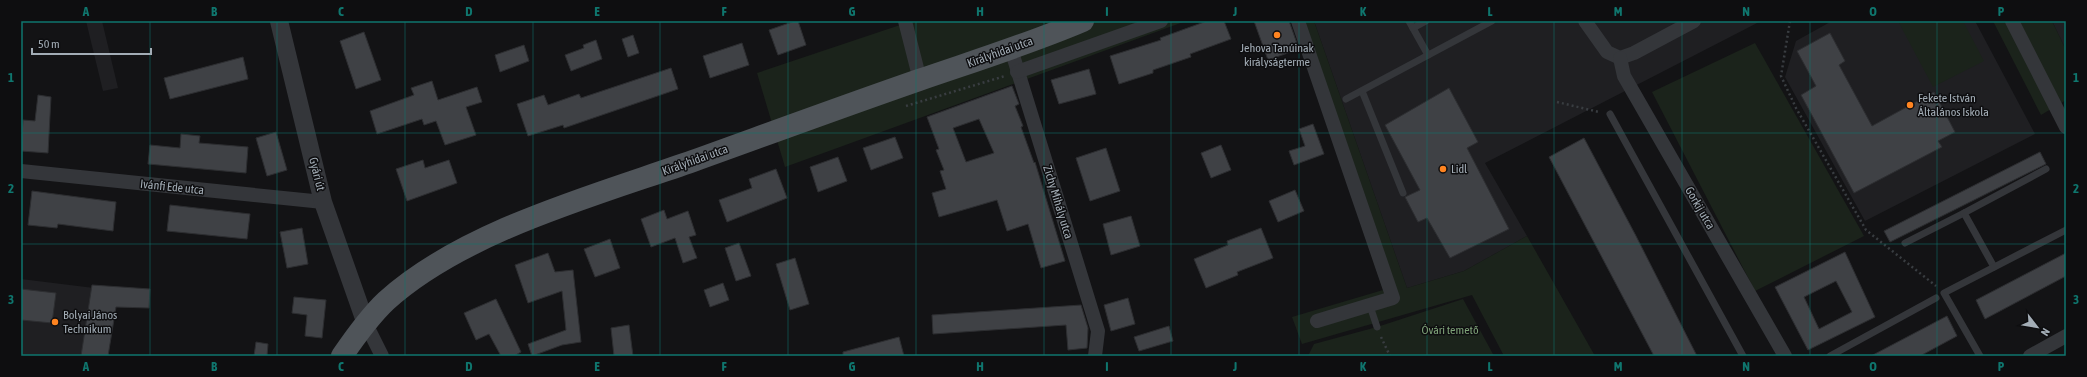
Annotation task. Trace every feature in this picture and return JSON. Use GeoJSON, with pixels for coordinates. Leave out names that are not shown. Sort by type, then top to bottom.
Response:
{"type":"FeatureCollection","features":[{"type":"Feature","properties":{"kind":"main road","name":"Királyhidai utca"},"geometry":{"type":"LineString","coordinates":[[342,356],[366,324],[386,301],[425,271],[482,241],[525,221],[1011,49],[1083,21]]}},
{"type":"Feature","properties":{"kind":"street","name":"Gyári út"},"geometry":{"type":"LineString","coordinates":[[279,21],[323,202],[366,324]]}},
{"type":"Feature","properties":{"kind":"street"},"geometry":{"type":"LineString","coordinates":[[905,21],[920,80]]}},
{"type":"Feature","properties":{"kind":"street","name":"Királyhidai utca"},"geometry":{"type":"LineString","coordinates":[[1017,72],[1161,21]]}},
{"type":"Feature","properties":{"kind":"street"},"geometry":{"type":"LineString","coordinates":[[1298,21],[1394,298],[1317,321]]}},
{"type":"Feature","properties":{"kind":"street"},"geometry":{"type":"LineString","coordinates":[[1585,21],[1607,52],[1620,58],[1634,53],[1694,21]]}},
{"type":"Feature","properties":{"kind":"street"},"geometry":{"type":"LineString","coordinates":[[2012,21],[2064,118]]}},
{"type":"Feature","properties":{"kind":"street","name":"Zichy Mihály utca"},"geometry":{"type":"LineString","coordinates":[[1011,49],[1098,331],[1094,356]]}},
{"type":"Feature","properties":{"kind":"street","name":"Gorkij utca"},"geometry":{"type":"LineString","coordinates":[[1620,58],[1624,76],[1785,356]]}},
{"type":"Feature","properties":{"kind":"street","name":"Ivánfi Ede utca"},"geometry":{"type":"LineString","coordinates":[[21,171],[323,202]]}},
{"type":"Feature","properties":{"kind":"street"},"geometry":{"type":"LineString","coordinates":[[366,324],[382,356]]}},
{"type":"Feature","properties":{"kind":"street"},"geometry":{"type":"LineString","coordinates":[[2030,356],[2066,336]]}},
{"type":"Feature","properties":{"kind":"lane"},"geometry":{"type":"LineString","coordinates":[[1409,21],[1428,55]]}},
{"type":"Feature","properties":{"kind":"lane"},"geometry":{"type":"LineString","coordinates":[[1413,28],[1426,21]]}},
{"type":"Feature","properties":{"kind":"lane"},"geometry":{"type":"LineString","coordinates":[[1346,99],[1492,21]]}},
{"type":"Feature","properties":{"kind":"lane"},"geometry":{"type":"LineString","coordinates":[[1362,91],[1403,193]]}},
{"type":"Feature","properties":{"kind":"lane"},"geometry":{"type":"LineString","coordinates":[[1610,114],[1743,356]]}},
{"type":"Feature","properties":{"kind":"lane"},"geometry":{"type":"LineString","coordinates":[[1905,243],[2046,169]]}},
{"type":"Feature","properties":{"kind":"lane"},"geometry":{"type":"LineString","coordinates":[[1964,213],[1994,268]]}},
{"type":"Feature","properties":{"kind":"lane"},"geometry":{"type":"LineString","coordinates":[[1980,356],[1944,293],[2066,230]]}},
{"type":"Feature","properties":{"kind":"lane"},"geometry":{"type":"LineString","coordinates":[[1830,356],[1936,298]]}},
{"type":"Feature","properties":{"kind":"lane"},"geometry":{"type":"LineString","coordinates":[[1370,306],[1377,327]]}},
{"type":"Feature","properties":{"kind":"path"},"geometry":{"type":"LineString","coordinates":[[1790,21],[1781,76],[1796,108],[1866,230],[1888,246],[1944,293]]}},
{"type":"Feature","properties":{"kind":"path"},"geometry":{"type":"LineString","coordinates":[[898,108],[1017,72]]}},
{"type":"Feature","properties":{"kind":"path"},"geometry":{"type":"LineString","coordinates":[[1557,102],[1610,114]]}},
{"type":"Feature","properties":{"kind":"path"},"geometry":{"type":"LineString","coordinates":[[1377,327],[1390,356]]}},
{"type":"Feature","properties":{"kind":"shaded area"},"geometry":{"type":"Polygon","coordinates":[[[86,21],[102,21],[118,88],[103,91],[86,21]]]}},
{"type":"Feature","properties":{"kind":"shaded area"},"geometry":{"type":"Polygon","coordinates":[[[1314,21],[1761,21],[1485,163],[1527,236],[1464,271],[1407,288],[1314,21]]]}},
{"type":"Feature","properties":{"kind":"shaded area","name":"Fekete István Általános Iskola"},"geometry":{"type":"Polygon","coordinates":[[[1832,21],[1975,21],[2035,134],[1865,221],[1785,77],[1796,41],[1832,21]]]}},
{"type":"Feature","properties":{"kind":"shaded area"},"geometry":{"type":"Polygon","coordinates":[[[2052,21],[2066,21],[2066,50],[2052,21]]]}},
{"type":"Feature","properties":{"kind":"shaded area","name":"Bolyai János Technikum"},"geometry":{"type":"Polygon","coordinates":[[[21,279],[94,288],[82,356],[21,356],[21,279]]]}},
{"type":"Feature","properties":{"kind":"green space"},"geometry":{"type":"Polygon","coordinates":[[[912,21],[1186,21],[785,167],[757,73],[912,21]]]}},
{"type":"Feature","properties":{"kind":"green space"},"geometry":{"type":"Polygon","coordinates":[[[1293,21],[1314,21],[1407,288],[1464,271],[1527,236],[1595,356],[1504,356],[1472,295],[1302,344],[1292,317],[1383,290],[1293,21]]]}},
{"type":"Feature","properties":{"kind":"green space"},"geometry":{"type":"Polygon","coordinates":[[[1898,21],[1963,21],[1984,61],[1933,87],[1898,21]]]}},
{"type":"Feature","properties":{"kind":"green space"},"geometry":{"type":"Polygon","coordinates":[[[1993,21],[2052,21],[2066,50],[2066,100],[2041,115],[1993,21]]]}},
{"type":"Feature","properties":{"kind":"green space"},"geometry":{"type":"Polygon","coordinates":[[[1755,43],[1864,236],[1755,291],[1652,92],[1755,43]]]}},
{"type":"Feature","properties":{"kind":"green space","name":"Óvári temető"},"geometry":{"type":"Polygon","coordinates":[[[1463,299],[1494,356],[1308,356],[1314,344],[1377,327],[1463,299]]]}},
{"type":"Feature","properties":{"kind":"building"},"geometry":{"type":"Polygon","coordinates":[[[798,21],[806,45],[778,55],[769,30],[798,21]]]}},
{"type":"Feature","properties":{"kind":"building"},"geometry":{"type":"Polygon","coordinates":[[[1207,21],[1224,21],[1231,39],[1190,54],[1191,57],[1153,70],[1153,73],[1119,84],[1110,56],[1161,40],[1160,38],[1207,21]]]}},
{"type":"Feature","properties":{"kind":"building","name":"Jehova Tanúinak királyságterme"},"geometry":{"type":"Polygon","coordinates":[[[1254,21],[1289,21],[1299,49],[1268,60],[1254,21]]]}},
{"type":"Feature","properties":{"kind":"building"},"geometry":{"type":"Polygon","coordinates":[[[364,32],[381,80],[356,89],[340,41],[364,32]]]}},
{"type":"Feature","properties":{"kind":"building"},"geometry":{"type":"Polygon","coordinates":[[[1830,33],[1845,61],[1839,65],[1872,126],[1934,92],[1955,132],[1938,141],[1942,147],[1854,193],[1801,95],[1816,86],[1797,51],[1830,33]]]}},
{"type":"Feature","properties":{"kind":"building"},"geometry":{"type":"Polygon","coordinates":[[[633,35],[639,53],[628,57],[622,39],[633,35]]]}},
{"type":"Feature","properties":{"kind":"building"},"geometry":{"type":"Polygon","coordinates":[[[596,40],[602,59],[571,71],[565,55],[584,48],[583,45],[596,40]]]}},
{"type":"Feature","properties":{"kind":"building"},"geometry":{"type":"Polygon","coordinates":[[[742,43],[749,65],[710,78],[703,56],[742,43]]]}},
{"type":"Feature","properties":{"kind":"building"},"geometry":{"type":"Polygon","coordinates":[[[524,45],[529,61],[500,72],[495,55],[524,45]]]}},
{"type":"Feature","properties":{"kind":"building"},"geometry":{"type":"Polygon","coordinates":[[[243,57],[248,79],[170,99],[164,78],[243,57]]]}},
{"type":"Feature","properties":{"kind":"building"},"geometry":{"type":"Polygon","coordinates":[[[671,68],[678,89],[564,128],[563,125],[528,136],[517,104],[544,95],[548,105],[579,94],[581,98],[671,68]]]}},
{"type":"Feature","properties":{"kind":"building"},"geometry":{"type":"Polygon","coordinates":[[[1089,69],[1096,94],[1059,104],[1051,80],[1089,69]]]}},
{"type":"Feature","properties":{"kind":"building"},"geometry":{"type":"Polygon","coordinates":[[[432,81],[438,100],[477,87],[482,102],[466,107],[476,135],[445,145],[436,121],[424,125],[422,119],[377,134],[370,111],[414,95],[411,88],[432,81]]]}},
{"type":"Feature","properties":{"kind":"building"},"geometry":{"type":"Polygon","coordinates":[[[1012,86],[1019,104],[1015,106],[1023,126],[1021,127],[1034,163],[1035,162],[1065,261],[1041,268],[1028,224],[1007,231],[997,200],[939,217],[932,193],[946,189],[940,171],[944,170],[936,150],[939,149],[927,117],[1012,86]],[[979,119],[953,128],[966,162],[994,153],[979,119]]]}},
{"type":"Feature","properties":{"kind":"building","name":"Lidl"},"geometry":{"type":"Polygon","coordinates":[[[1449,88],[1478,142],[1467,148],[1509,229],[1450,258],[1427,218],[1418,222],[1405,197],[1420,190],[1385,125],[1449,88]]]}},
{"type":"Feature","properties":{"kind":"building"},"geometry":{"type":"Polygon","coordinates":[[[38,95],[51,97],[48,153],[21,151],[23,120],[35,121],[38,95]]]}},
{"type":"Feature","properties":{"kind":"building"},"geometry":{"type":"Polygon","coordinates":[[[1313,124],[1324,154],[1294,165],[1289,151],[1305,146],[1299,129],[1313,124]]]}},
{"type":"Feature","properties":{"kind":"building"},"geometry":{"type":"Polygon","coordinates":[[[276,132],[287,170],[267,176],[256,138],[276,132]]]}},
{"type":"Feature","properties":{"kind":"building"},"geometry":{"type":"Polygon","coordinates":[[[181,134],[200,136],[199,143],[248,147],[246,173],[148,164],[150,145],[180,148],[181,134]]]}},
{"type":"Feature","properties":{"kind":"building"},"geometry":{"type":"Polygon","coordinates":[[[895,137],[903,158],[871,170],[863,148],[895,137]]]}},
{"type":"Feature","properties":{"kind":"building"},"geometry":{"type":"Polygon","coordinates":[[[1584,138],[1697,356],[1654,356],[1549,157],[1584,138]]]}},
{"type":"Feature","properties":{"kind":"building"},"geometry":{"type":"Polygon","coordinates":[[[1221,145],[1231,170],[1211,178],[1201,153],[1221,145]]]}},
{"type":"Feature","properties":{"kind":"building"},"geometry":{"type":"Polygon","coordinates":[[[1106,148],[1120,191],[1090,201],[1076,158],[1106,148]]]}},
{"type":"Feature","properties":{"kind":"building"},"geometry":{"type":"Polygon","coordinates":[[[2040,152],[2046,164],[1890,242],[1884,231],[2040,152]]]}},
{"type":"Feature","properties":{"kind":"building"},"geometry":{"type":"Polygon","coordinates":[[[838,157],[847,181],[818,192],[810,167],[838,157]]]}},
{"type":"Feature","properties":{"kind":"building"},"geometry":{"type":"Polygon","coordinates":[[[423,160],[425,168],[449,160],[457,183],[407,201],[396,169],[423,160]]]}},
{"type":"Feature","properties":{"kind":"building"},"geometry":{"type":"Polygon","coordinates":[[[776,169],[787,198],[727,222],[719,200],[752,188],[749,179],[776,169]]]}},
{"type":"Feature","properties":{"kind":"building"},"geometry":{"type":"Polygon","coordinates":[[[1295,190],[1304,211],[1278,222],[1269,201],[1295,190]]]}},
{"type":"Feature","properties":{"kind":"building"},"geometry":{"type":"Polygon","coordinates":[[[32,191],[116,202],[113,231],[58,224],[57,228],[28,225],[32,191]]]}},
{"type":"Feature","properties":{"kind":"building"},"geometry":{"type":"Polygon","coordinates":[[[170,205],[250,214],[247,239],[167,231],[170,205]]]}},
{"type":"Feature","properties":{"kind":"building"},"geometry":{"type":"Polygon","coordinates":[[[664,210],[667,219],[688,211],[696,235],[689,237],[697,258],[683,263],[675,238],[651,247],[641,219],[664,210]]]}},
{"type":"Feature","properties":{"kind":"building"},"geometry":{"type":"Polygon","coordinates":[[[1131,216],[1140,246],[1111,255],[1103,224],[1131,216]]]}},
{"type":"Feature","properties":{"kind":"building"},"geometry":{"type":"Polygon","coordinates":[[[302,228],[308,264],[287,268],[280,232],[302,228]]]}},
{"type":"Feature","properties":{"kind":"building"},"geometry":{"type":"Polygon","coordinates":[[[1261,228],[1273,258],[1237,272],[1238,275],[1206,288],[1194,259],[1228,245],[1227,241],[1261,228]]]}},
{"type":"Feature","properties":{"kind":"building"},"geometry":{"type":"Polygon","coordinates":[[[610,239],[620,268],[595,277],[584,249],[610,239]]]}},
{"type":"Feature","properties":{"kind":"building"},"geometry":{"type":"Polygon","coordinates":[[[739,243],[751,276],[736,281],[725,248],[739,243]]]}},
{"type":"Feature","properties":{"kind":"building"},"geometry":{"type":"Polygon","coordinates":[[[1845,252],[1875,317],[1808,350],[1775,287],[1845,252]],[[1836,281],[1804,297],[1819,329],[1852,312],[1836,281]]]}},
{"type":"Feature","properties":{"kind":"building"},"geometry":{"type":"Polygon","coordinates":[[[548,253],[555,272],[573,270],[581,342],[562,345],[532,356],[528,344],[566,330],[562,291],[528,303],[515,265],[548,253]]]}},
{"type":"Feature","properties":{"kind":"building"},"geometry":{"type":"Polygon","coordinates":[[[2066,253],[2066,276],[1985,319],[1976,300],[2066,253]]]}},
{"type":"Feature","properties":{"kind":"building"},"geometry":{"type":"Polygon","coordinates":[[[795,258],[809,304],[790,310],[776,264],[795,258]]]}},
{"type":"Feature","properties":{"kind":"building"},"geometry":{"type":"Polygon","coordinates":[[[723,283],[729,300],[710,307],[704,290],[723,283]]]}},
{"type":"Feature","properties":{"kind":"building"},"geometry":{"type":"Polygon","coordinates":[[[92,285],[150,289],[149,308],[116,307],[108,356],[81,356],[92,285]]]}},
{"type":"Feature","properties":{"kind":"building"},"geometry":{"type":"Polygon","coordinates":[[[21,289],[56,293],[52,323],[21,320],[21,289]]]}},
{"type":"Feature","properties":{"kind":"building"},"geometry":{"type":"Polygon","coordinates":[[[294,297],[326,300],[322,338],[305,336],[307,315],[292,313],[294,297]]]}},
{"type":"Feature","properties":{"kind":"building"},"geometry":{"type":"Polygon","coordinates":[[[1128,298],[1135,324],[1111,331],[1104,305],[1128,298]]]}},
{"type":"Feature","properties":{"kind":"building"},"geometry":{"type":"Polygon","coordinates":[[[496,299],[521,352],[514,356],[501,356],[489,334],[476,340],[464,313],[496,299]]]}},
{"type":"Feature","properties":{"kind":"building"},"geometry":{"type":"Polygon","coordinates":[[[1081,305],[1088,328],[1087,348],[1068,350],[1066,325],[933,334],[932,315],[1081,305]]]}},
{"type":"Feature","properties":{"kind":"building"},"geometry":{"type":"Polygon","coordinates":[[[1947,316],[1957,336],[1920,356],[1871,356],[1947,316]]]}},
{"type":"Feature","properties":{"kind":"building"},"geometry":{"type":"Polygon","coordinates":[[[629,325],[633,356],[614,356],[611,328],[629,325]]]}},
{"type":"Feature","properties":{"kind":"building"},"geometry":{"type":"Polygon","coordinates":[[[1169,326],[1173,341],[1139,351],[1134,337],[1169,326]]]}},
{"type":"Feature","properties":{"kind":"building"},"geometry":{"type":"Polygon","coordinates":[[[899,337],[904,356],[843,356],[843,352],[899,337]]]}},
{"type":"Feature","properties":{"kind":"building"},"geometry":{"type":"Polygon","coordinates":[[[256,342],[268,344],[267,356],[254,356],[256,342]]]}},
{"type":"Feature","properties":{"kind":"place","name":"Jehova Tanúinak királyságterme"},"geometry":{"type":"Point","coordinates":[1277,35]}},
{"type":"Feature","properties":{"kind":"place","name":"Fekete István Általános Iskola"},"geometry":{"type":"Point","coordinates":[1910,105]}},
{"type":"Feature","properties":{"kind":"place","name":"Lidl"},"geometry":{"type":"Point","coordinates":[1443,169]}},
{"type":"Feature","properties":{"kind":"place","name":"Bolyai János Technikum"},"geometry":{"type":"Point","coordinates":[55,322]}}]}
